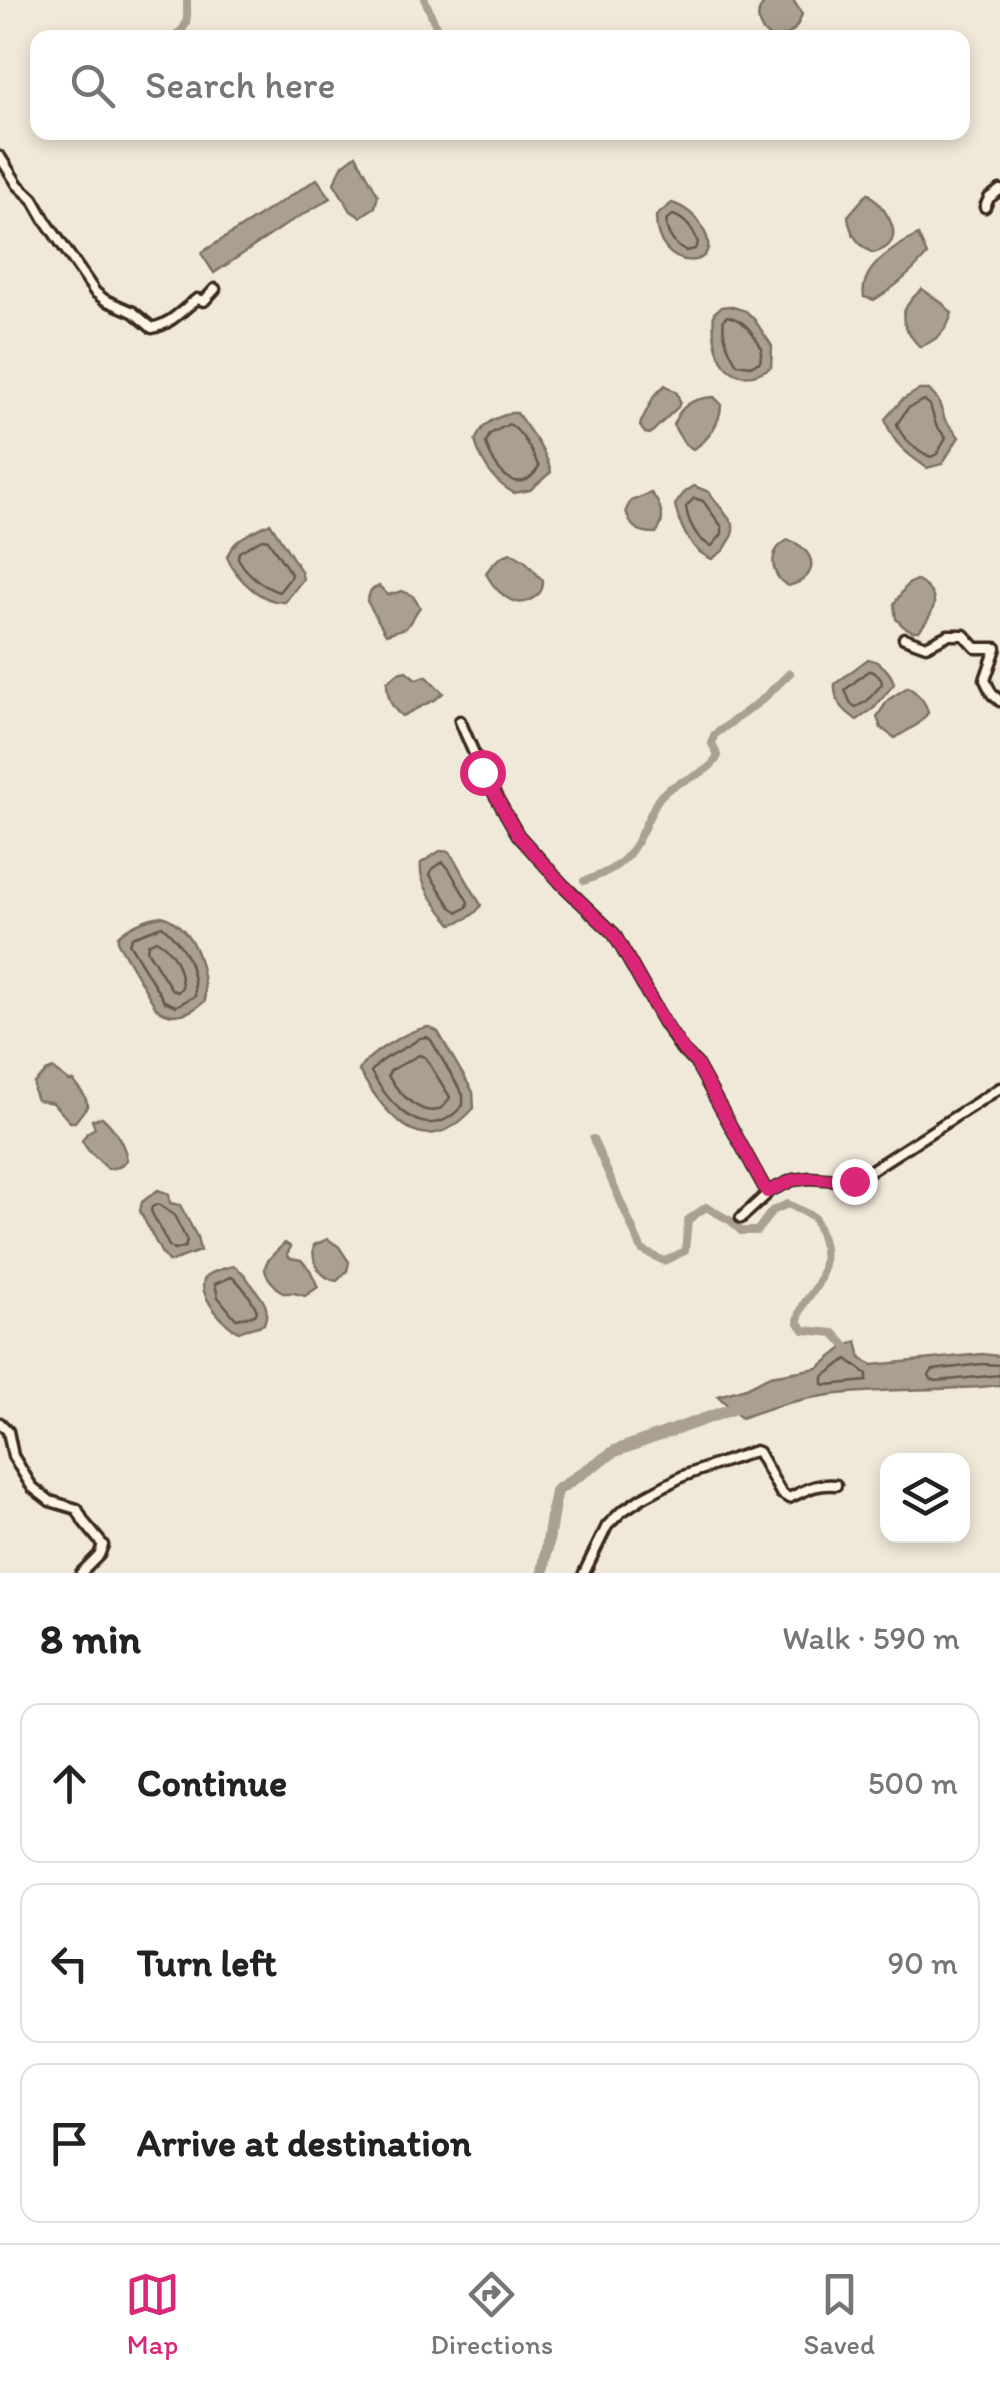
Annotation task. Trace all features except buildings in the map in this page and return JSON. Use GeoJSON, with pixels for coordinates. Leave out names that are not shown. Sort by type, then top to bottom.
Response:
{"type":"FeatureCollection","features":[{"type":"Feature","properties":{"kind":"street"},"geometry":{"type":"LineString","coordinates":[[0,156],[18,185],[33,198],[94,292],[105,300],[133,312],[152,328],[166,325],[198,299],[204,301],[215,289]]}},
{"type":"Feature","properties":{"kind":"street"},"geometry":{"type":"LineString","coordinates":[[984,207],[988,198],[1000,190]]}},
{"type":"Feature","properties":{"kind":"street"},"geometry":{"type":"LineString","coordinates":[[904,638],[926,646],[948,635],[964,635],[976,648],[996,648],[985,680],[1000,700]]}},
{"type":"Feature","properties":{"kind":"street"},"geometry":{"type":"LineString","coordinates":[[460,721],[482,772],[518,835],[614,934],[663,1021],[696,1063],[767,1192]]}},
{"type":"Feature","properties":{"kind":"street"},"geometry":{"type":"LineString","coordinates":[[741,1218],[767,1192],[793,1180],[854,1181],[1000,1088]]}},
{"type":"Feature","properties":{"kind":"street"},"geometry":{"type":"LineString","coordinates":[[0,1423],[8,1431],[13,1456],[32,1486],[50,1501],[77,1509],[103,1545],[99,1555],[81,1573]]}},
{"type":"Feature","properties":{"kind":"street"},"geometry":{"type":"LineString","coordinates":[[584,1573],[606,1526],[621,1512],[683,1476],[755,1450],[789,1498],[807,1487],[836,1485]]}},
{"type":"Feature","properties":{"kind":"water"},"geometry":{"type":"Polygon","coordinates":[[[767,0],[793,0],[802,14],[793,30],[763,30],[758,20],[767,0]]]}},
{"type":"Feature","properties":{"kind":"water"},"geometry":{"type":"Polygon","coordinates":[[[356,155],[378,195],[375,207],[360,217],[351,211],[334,183],[343,165],[356,155]]]}},
{"type":"Feature","properties":{"kind":"water"},"geometry":{"type":"Polygon","coordinates":[[[317,179],[331,198],[214,273],[201,253],[317,179]]]}},
{"type":"Feature","properties":{"kind":"water"},"geometry":{"type":"Polygon","coordinates":[[[868,193],[888,216],[893,234],[885,248],[873,253],[856,238],[848,216],[868,193]]]}},
{"type":"Feature","properties":{"kind":"water"},"geometry":{"type":"Polygon","coordinates":[[[672,203],[690,213],[703,229],[708,243],[706,253],[699,259],[677,257],[666,249],[659,235],[656,216],[672,203]]]}},
{"type":"Feature","properties":{"kind":"water"},"geometry":{"type":"Polygon","coordinates":[[[918,235],[927,255],[882,295],[874,300],[864,297],[864,286],[873,268],[918,235]]]}},
{"type":"Feature","properties":{"kind":"water"},"geometry":{"type":"Polygon","coordinates":[[[922,289],[952,313],[941,334],[920,347],[903,317],[908,304],[922,289]]]}},
{"type":"Feature","properties":{"kind":"water"},"geometry":{"type":"Polygon","coordinates":[[[729,306],[746,311],[754,319],[772,346],[771,367],[743,375],[725,365],[715,342],[714,313],[729,306]]]}},
{"type":"Feature","properties":{"kind":"water"},"geometry":{"type":"Polygon","coordinates":[[[665,385],[677,393],[678,407],[650,434],[645,433],[641,422],[654,396],[665,385]]]}},
{"type":"Feature","properties":{"kind":"water"},"geometry":{"type":"Polygon","coordinates":[[[919,390],[929,390],[938,400],[945,420],[959,437],[942,464],[927,468],[901,447],[885,419],[902,400],[919,390]]]}},
{"type":"Feature","properties":{"kind":"water"},"geometry":{"type":"Polygon","coordinates":[[[714,397],[721,404],[716,424],[693,449],[684,443],[673,425],[689,404],[714,397]]]}},
{"type":"Feature","properties":{"kind":"water"},"geometry":{"type":"Polygon","coordinates":[[[517,413],[532,434],[551,472],[530,490],[514,493],[489,472],[475,441],[489,422],[517,413]]]}},
{"type":"Feature","properties":{"kind":"water"},"geometry":{"type":"Polygon","coordinates":[[[694,486],[709,492],[733,524],[733,535],[724,550],[712,559],[692,544],[675,505],[694,486]]]}},
{"type":"Feature","properties":{"kind":"water"},"geometry":{"type":"Polygon","coordinates":[[[651,493],[661,513],[656,533],[636,528],[626,510],[631,501],[651,493]]]}},
{"type":"Feature","properties":{"kind":"water"},"geometry":{"type":"Polygon","coordinates":[[[270,523],[303,579],[285,602],[250,588],[227,557],[239,540],[270,523]]]}},
{"type":"Feature","properties":{"kind":"water"},"geometry":{"type":"Polygon","coordinates":[[[788,540],[805,550],[811,563],[806,577],[788,586],[777,576],[773,563],[777,550],[788,540]]]}},
{"type":"Feature","properties":{"kind":"water"},"geometry":{"type":"Polygon","coordinates":[[[511,553],[525,561],[543,581],[538,594],[524,602],[504,596],[486,573],[496,561],[511,553]]]}},
{"type":"Feature","properties":{"kind":"water"},"geometry":{"type":"Polygon","coordinates":[[[916,580],[931,592],[934,604],[919,631],[912,631],[896,619],[894,604],[907,585],[916,580]]]}},
{"type":"Feature","properties":{"kind":"water"},"geometry":{"type":"Polygon","coordinates":[[[379,586],[388,595],[402,591],[412,595],[420,607],[406,628],[386,634],[367,601],[371,590],[379,586]]]}},
{"type":"Feature","properties":{"kind":"water"},"geometry":{"type":"Polygon","coordinates":[[[868,659],[884,668],[894,684],[874,708],[857,720],[840,705],[835,684],[868,659]]]}},
{"type":"Feature","properties":{"kind":"water"},"geometry":{"type":"Polygon","coordinates":[[[406,671],[416,679],[426,676],[443,693],[402,716],[390,702],[387,682],[406,671]]]}},
{"type":"Feature","properties":{"kind":"water"},"geometry":{"type":"Polygon","coordinates":[[[908,687],[921,698],[928,713],[895,738],[881,728],[877,717],[888,700],[908,687]]]}},
{"type":"Feature","properties":{"kind":"water"},"geometry":{"type":"Polygon","coordinates":[[[440,851],[450,852],[481,905],[469,917],[452,924],[430,896],[421,872],[421,863],[440,851]]]}},
{"type":"Feature","properties":{"kind":"water"},"geometry":{"type":"Polygon","coordinates":[[[162,916],[174,922],[191,940],[203,976],[205,1001],[181,1014],[156,1008],[118,943],[118,936],[127,929],[162,916]]]}},
{"type":"Feature","properties":{"kind":"water"},"geometry":{"type":"Polygon","coordinates":[[[429,1027],[438,1032],[473,1092],[474,1108],[456,1124],[439,1132],[423,1133],[395,1118],[359,1071],[370,1057],[390,1043],[429,1027]]]}},
{"type":"Feature","properties":{"kind":"water"},"geometry":{"type":"Polygon","coordinates":[[[53,1069],[73,1081],[84,1095],[88,1105],[75,1122],[70,1122],[53,1103],[37,1100],[34,1083],[53,1069]]]}},
{"type":"Feature","properties":{"kind":"water"},"geometry":{"type":"Polygon","coordinates":[[[102,1117],[124,1148],[127,1160],[119,1167],[108,1169],[82,1141],[95,1128],[92,1120],[102,1117]]]}},
{"type":"Feature","properties":{"kind":"water"},"geometry":{"type":"Polygon","coordinates":[[[158,1190],[169,1194],[170,1203],[180,1205],[200,1251],[169,1262],[161,1252],[140,1211],[142,1202],[158,1190]]]}},
{"type":"Feature","properties":{"kind":"water"},"geometry":{"type":"Polygon","coordinates":[[[328,1239],[349,1262],[347,1271],[337,1281],[321,1273],[314,1257],[314,1245],[328,1239]]]}},
{"type":"Feature","properties":{"kind":"water"},"geometry":{"type":"Polygon","coordinates":[[[285,1243],[291,1247],[287,1254],[290,1258],[301,1260],[318,1287],[305,1296],[283,1293],[266,1272],[267,1262],[285,1243]]]}},
{"type":"Feature","properties":{"kind":"water"},"geometry":{"type":"Polygon","coordinates":[[[233,1266],[259,1294],[266,1312],[264,1324],[239,1332],[214,1310],[203,1287],[209,1275],[233,1266]]]}},
{"type":"Feature","properties":{"kind":"water"},"geometry":{"type":"Polygon","coordinates":[[[857,1341],[861,1359],[873,1365],[982,1354],[1000,1356],[1000,1385],[823,1396],[741,1418],[718,1396],[770,1376],[818,1368],[857,1341]]]}},
{"type":"Feature","properties":{"kind":"waterway"},"geometry":{"type":"LineString","coordinates":[[182,30],[187,0]]}},
{"type":"Feature","properties":{"kind":"waterway"},"geometry":{"type":"LineString","coordinates":[[425,0],[438,30]]}},
{"type":"Feature","properties":{"kind":"waterway"},"geometry":{"type":"LineString","coordinates":[[584,881],[609,871],[625,858],[663,794],[714,763],[718,756],[712,744],[714,735],[762,700],[790,673]]}},
{"type":"Feature","properties":{"kind":"waterway"},"geometry":{"type":"LineString","coordinates":[[593,1139],[642,1250],[664,1261],[685,1251],[688,1220],[706,1207],[741,1231],[757,1231],[772,1211],[788,1204],[814,1217],[824,1262],[820,1279],[798,1321],[804,1330],[834,1333],[853,1354]]}},
{"type":"Feature","properties":{"kind":"waterway"},"geometry":{"type":"LineString","coordinates":[[543,1573],[556,1491],[615,1451],[746,1404]]}},
{"type":"Feature","properties":{"kind":"route"},"geometry":{"type":"LineString","coordinates":[[482,772],[518,835],[614,934],[663,1021],[696,1063],[767,1192],[793,1180],[854,1181]]}}]}
